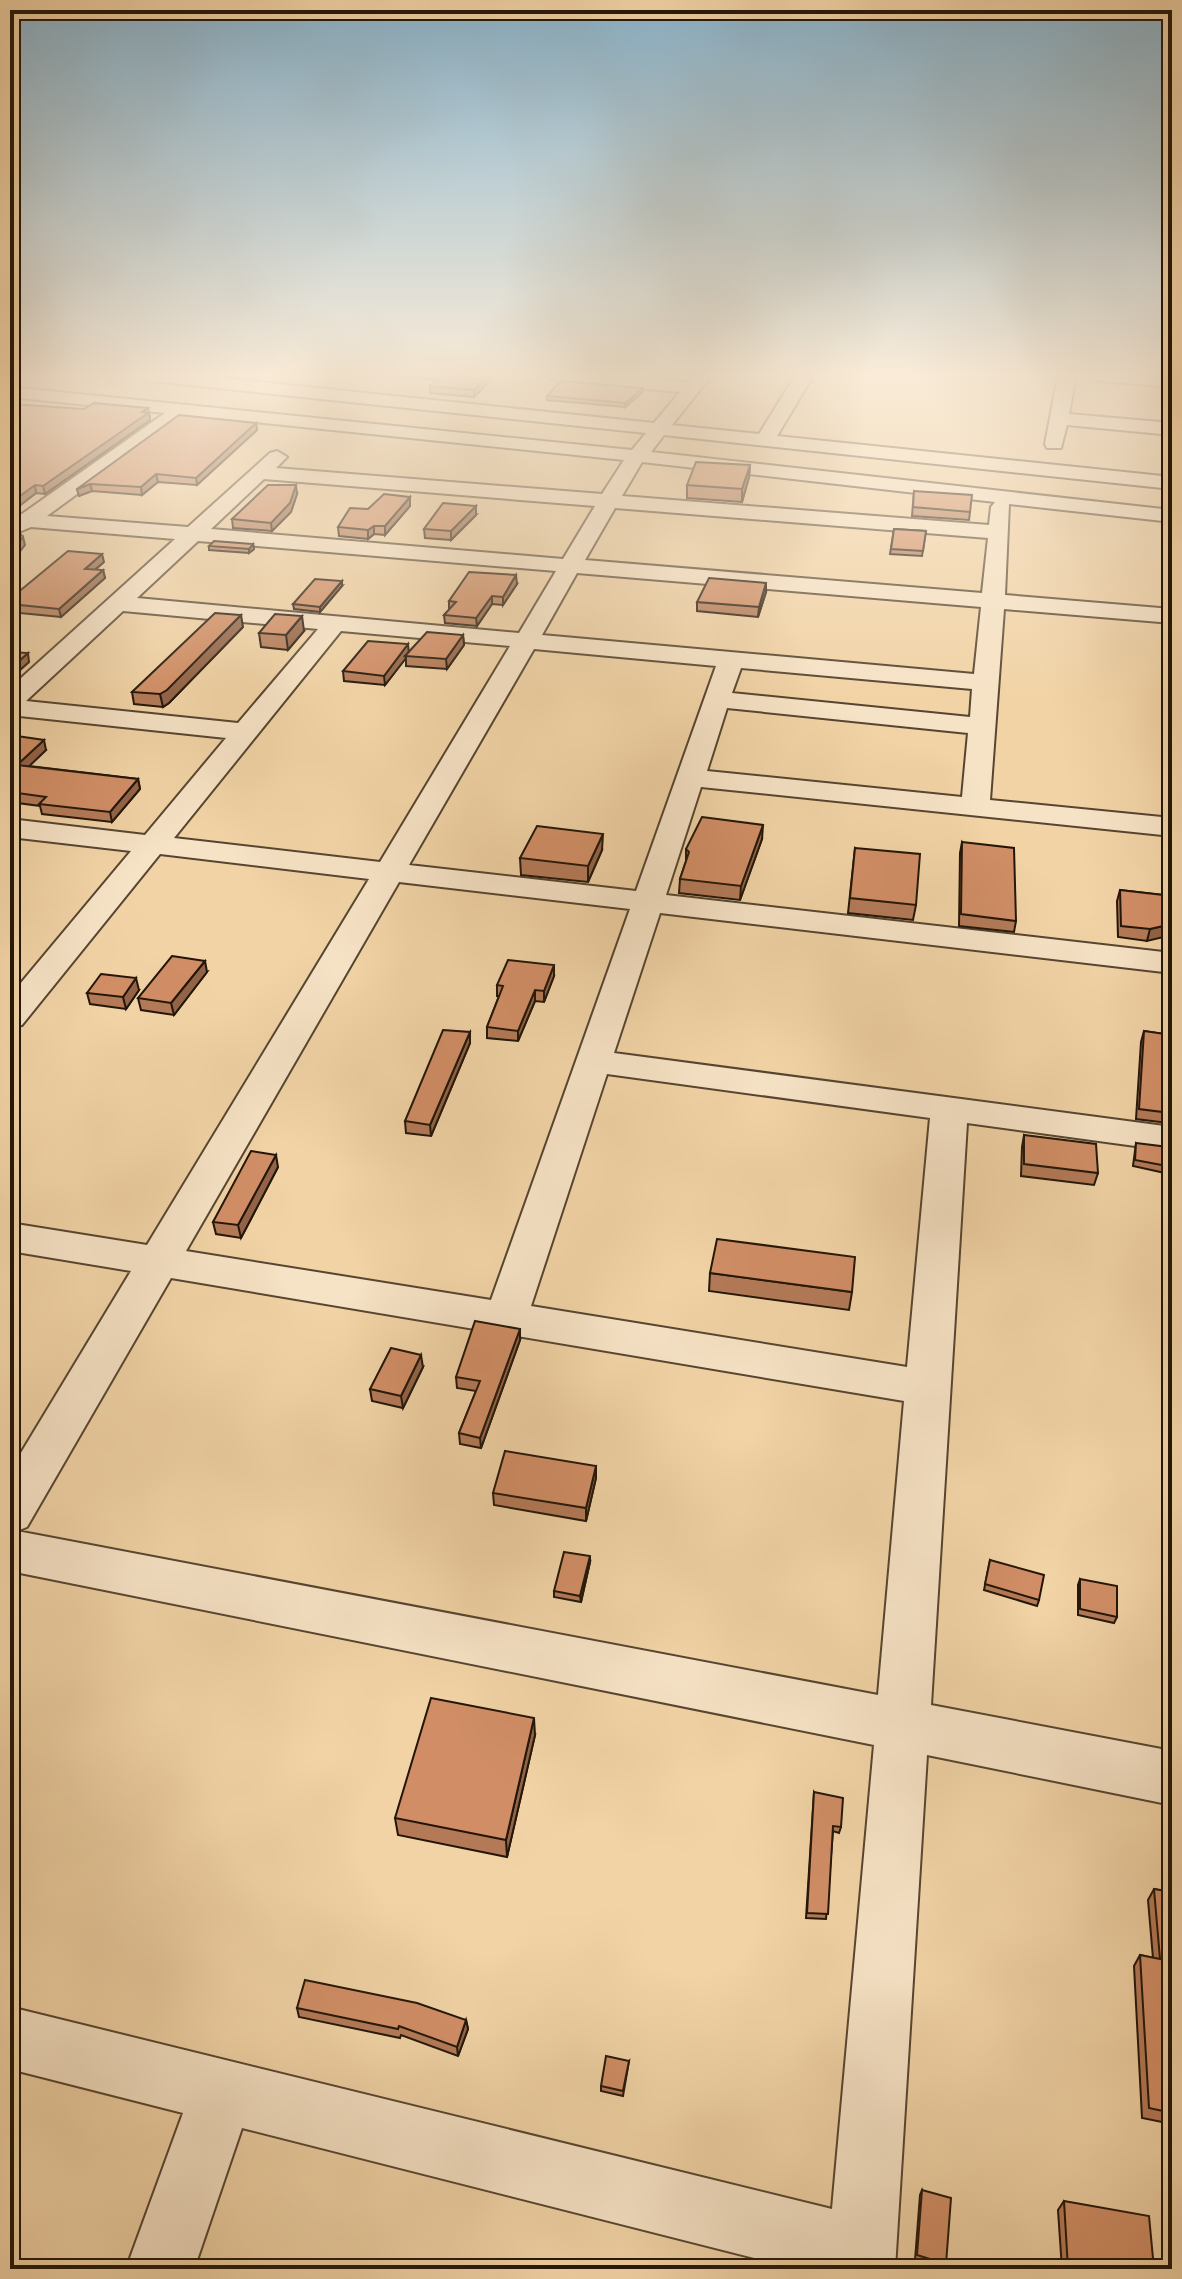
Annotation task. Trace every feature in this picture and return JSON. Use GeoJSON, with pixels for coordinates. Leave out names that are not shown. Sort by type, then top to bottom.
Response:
{"type":"FeatureCollection","features":[{"type":"Feature","properties":{"kind":"street"},"geometry":{"type":"LineString","coordinates":[[15,524],[76,482]]}},
{"type":"Feature","properties":{"kind":"street"},"geometry":{"type":"LineString","coordinates":[[10,704],[250,482]]}},
{"type":"Feature","properties":{"kind":"street"},"geometry":{"type":"LineString","coordinates":[[381,482],[998,532]]}},
{"type":"Feature","properties":{"kind":"street"},"geometry":{"type":"LineString","coordinates":[[10,1513],[621,482]]}},
{"type":"Feature","properties":{"kind":"street"},"geometry":{"type":"LineString","coordinates":[[866,482],[1169,516]]}},
{"type":"Feature","properties":{"kind":"street"},"geometry":{"type":"LineString","coordinates":[[975,807],[1002,498],[1021,482]]}},
{"type":"Feature","properties":{"kind":"street"},"geometry":{"type":"LineString","coordinates":[[1166,482],[1172,544]]}},
{"type":"Feature","properties":{"kind":"street"},"geometry":{"type":"LineString","coordinates":[[15,524],[193,534],[1172,616]]}},
{"type":"Feature","properties":{"kind":"street"},"geometry":{"type":"LineString","coordinates":[[118,603],[986,683]]}},
{"type":"Feature","properties":{"kind":"street"},"geometry":{"type":"LineString","coordinates":[[10,1018],[23,984],[153,845],[335,623]]}},
{"type":"Feature","properties":{"kind":"street"},"geometry":{"type":"LineString","coordinates":[[506,1318],[731,659]]}},
{"type":"Feature","properties":{"kind":"street"},"geometry":{"type":"LineString","coordinates":[[718,699],[982,726]]}},
{"type":"Feature","properties":{"kind":"street"},"geometry":{"type":"LineString","coordinates":[[10,704],[245,732]]}},
{"type":"Feature","properties":{"kind":"street"},"geometry":{"type":"LineString","coordinates":[[691,778],[1172,827]]}},
{"type":"Feature","properties":{"kind":"street"},"geometry":{"type":"LineString","coordinates":[[10,828],[1172,963]]}},
{"type":"Feature","properties":{"kind":"street"},"geometry":{"type":"LineString","coordinates":[[594,1061],[1172,1139]]}},
{"type":"Feature","properties":{"kind":"street"},"geometry":{"type":"LineString","coordinates":[[10,2038],[223,2091],[862,2260],[949,1109]]}},
{"type":"Feature","properties":{"kind":"street"},"geometry":{"type":"LineString","coordinates":[[10,1237],[927,1387]]}},
{"type":"Feature","properties":{"kind":"street"},"geometry":{"type":"LineString","coordinates":[[10,1550],[1172,1778]]}},
{"type":"Feature","properties":{"kind":"street"},"geometry":{"type":"LineString","coordinates":[[160,2269],[223,2091]]}},
{"type":"Feature","properties":{"kind":"building"},"geometry":{"type":"Polygon","coordinates":[[[10,482],[48,482],[43,486],[35,485],[10,502],[10,482]]]}},
{"type":"Feature","properties":{"kind":"building"},"geometry":{"type":"Polygon","coordinates":[[[86,482],[146,482],[141,487],[90,484],[77,489],[86,482]]]}},
{"type":"Feature","properties":{"kind":"building"},"geometry":{"type":"Polygon","coordinates":[[[688,482],[744,482],[742,489],[687,485],[688,482]]]}},
{"type":"Feature","properties":{"kind":"building"},"geometry":{"type":"Polygon","coordinates":[[[268,485],[296,485],[290,503],[271,523],[232,519],[268,485]]]}},
{"type":"Feature","properties":{"kind":"building"},"geometry":{"type":"Polygon","coordinates":[[[914,491],[972,495],[970,512],[913,507],[914,491]]]}},
{"type":"Feature","properties":{"kind":"building"},"geometry":{"type":"Polygon","coordinates":[[[384,494],[410,497],[385,526],[374,526],[368,530],[338,527],[350,508],[368,509],[384,494]]]}},
{"type":"Feature","properties":{"kind":"building"},"geometry":{"type":"Polygon","coordinates":[[[443,503],[476,506],[451,531],[424,529],[443,503]]]}},
{"type":"Feature","properties":{"kind":"building"},"geometry":{"type":"Polygon","coordinates":[[[894,529],[926,531],[923,551],[891,549],[894,529]]]}},
{"type":"Feature","properties":{"kind":"building"},"geometry":{"type":"Polygon","coordinates":[[[19,532],[23,537],[10,553],[10,538],[19,532]]]}},
{"type":"Feature","properties":{"kind":"building"},"geometry":{"type":"Polygon","coordinates":[[[214,541],[253,544],[249,549],[209,546],[214,541]]]}},
{"type":"Feature","properties":{"kind":"building"},"geometry":{"type":"Polygon","coordinates":[[[68,551],[102,554],[85,569],[103,570],[59,609],[10,604],[10,599],[68,551]]]}},
{"type":"Feature","properties":{"kind":"building"},"geometry":{"type":"Polygon","coordinates":[[[469,572],[516,575],[503,597],[492,596],[476,618],[444,615],[456,602],[449,601],[469,572]]]}},
{"type":"Feature","properties":{"kind":"building"},"geometry":{"type":"Polygon","coordinates":[[[709,578],[766,583],[759,607],[697,602],[709,578]]]}},
{"type":"Feature","properties":{"kind":"building"},"geometry":{"type":"Polygon","coordinates":[[[315,579],[342,581],[320,607],[293,604],[315,579]]]}},
{"type":"Feature","properties":{"kind":"building"},"geometry":{"type":"Polygon","coordinates":[[[215,613],[241,615],[167,690],[160,694],[132,692],[215,613]]]}},
{"type":"Feature","properties":{"kind":"building"},"geometry":{"type":"Polygon","coordinates":[[[275,614],[302,616],[286,635],[259,633],[275,614]]]}},
{"type":"Feature","properties":{"kind":"building"},"geometry":{"type":"Polygon","coordinates":[[[427,632],[463,635],[446,659],[405,656],[427,632]]]}},
{"type":"Feature","properties":{"kind":"building"},"geometry":{"type":"Polygon","coordinates":[[[368,641],[408,644],[384,676],[343,671],[368,641]]]}},
{"type":"Feature","properties":{"kind":"building"},"geometry":{"type":"Polygon","coordinates":[[[10,652],[28,653],[10,669],[10,652]]]}},
{"type":"Feature","properties":{"kind":"building"},"geometry":{"type":"Polygon","coordinates":[[[10,735],[44,740],[17,765],[138,779],[110,812],[39,804],[46,797],[10,792],[10,735]]]}},
{"type":"Feature","properties":{"kind":"building"},"geometry":{"type":"Polygon","coordinates":[[[702,817],[763,825],[741,886],[680,879],[689,852],[686,849],[702,817]]]}},
{"type":"Feature","properties":{"kind":"building"},"geometry":{"type":"Polygon","coordinates":[[[537,826],[603,834],[588,866],[520,858],[537,826]]]}},
{"type":"Feature","properties":{"kind":"building"},"geometry":{"type":"Polygon","coordinates":[[[962,842],[1014,848],[1016,921],[961,914],[962,842]]]}},
{"type":"Feature","properties":{"kind":"building"},"geometry":{"type":"Polygon","coordinates":[[[855,848],[920,854],[916,905],[850,898],[855,848]]]}},
{"type":"Feature","properties":{"kind":"building"},"geometry":{"type":"Polygon","coordinates":[[[1120,890],[1172,896],[1172,924],[1150,929],[1121,926],[1120,890]]]}},
{"type":"Feature","properties":{"kind":"building"},"geometry":{"type":"Polygon","coordinates":[[[172,956],[205,961],[171,1003],[138,998],[172,956]]]}},
{"type":"Feature","properties":{"kind":"building"},"geometry":{"type":"Polygon","coordinates":[[[508,960],[554,965],[544,991],[535,990],[518,1031],[487,1027],[503,986],[497,985],[508,960]]]}},
{"type":"Feature","properties":{"kind":"building"},"geometry":{"type":"Polygon","coordinates":[[[101,974],[136,978],[123,997],[87,993],[101,974]]]}},
{"type":"Feature","properties":{"kind":"building"},"geometry":{"type":"Polygon","coordinates":[[[443,1030],[470,1032],[430,1125],[405,1121],[443,1030]]]}},
{"type":"Feature","properties":{"kind":"building"},"geometry":{"type":"Polygon","coordinates":[[[1144,1031],[1172,1035],[1171,1113],[1139,1109],[1144,1031]]]}},
{"type":"Feature","properties":{"kind":"building"},"geometry":{"type":"Polygon","coordinates":[[[1024,1135],[1096,1144],[1098,1173],[1024,1164],[1024,1135]]]}},
{"type":"Feature","properties":{"kind":"building"},"geometry":{"type":"Polygon","coordinates":[[[1136,1143],[1168,1147],[1167,1166],[1135,1160],[1136,1143]]]}},
{"type":"Feature","properties":{"kind":"building"},"geometry":{"type":"Polygon","coordinates":[[[251,1151],[276,1155],[238,1225],[213,1222],[251,1151]]]}},
{"type":"Feature","properties":{"kind":"building"},"geometry":{"type":"Polygon","coordinates":[[[717,1239],[855,1257],[852,1292],[710,1273],[717,1239]]]}},
{"type":"Feature","properties":{"kind":"building"},"geometry":{"type":"Polygon","coordinates":[[[475,1321],[520,1329],[480,1438],[459,1433],[480,1381],[456,1377],[475,1321]]]}},
{"type":"Feature","properties":{"kind":"building"},"geometry":{"type":"Polygon","coordinates":[[[391,1348],[421,1355],[401,1396],[370,1389],[391,1348]]]}},
{"type":"Feature","properties":{"kind":"building"},"geometry":{"type":"Polygon","coordinates":[[[1169,1381],[1172,1381],[1172,1441],[1169,1381]]]}},
{"type":"Feature","properties":{"kind":"building"},"geometry":{"type":"Polygon","coordinates":[[[505,1451],[596,1466],[586,1508],[493,1493],[505,1451]]]}},
{"type":"Feature","properties":{"kind":"building"},"geometry":{"type":"Polygon","coordinates":[[[564,1552],[590,1556],[580,1596],[554,1591],[564,1552]]]}},
{"type":"Feature","properties":{"kind":"building"},"geometry":{"type":"Polygon","coordinates":[[[990,1560],[1044,1575],[1039,1600],[985,1584],[990,1560]]]}},
{"type":"Feature","properties":{"kind":"building"},"geometry":{"type":"Polygon","coordinates":[[[1080,1579],[1117,1586],[1117,1617],[1080,1609],[1080,1579]]]}},
{"type":"Feature","properties":{"kind":"building"},"geometry":{"type":"Polygon","coordinates":[[[431,1698],[534,1718],[506,1840],[395,1818],[431,1698]]]}},
{"type":"Feature","properties":{"kind":"building"},"geometry":{"type":"Polygon","coordinates":[[[814,1792],[843,1798],[841,1827],[833,1826],[828,1914],[807,1913],[814,1792]]]}},
{"type":"Feature","properties":{"kind":"building"},"geometry":{"type":"Polygon","coordinates":[[[1154,1889],[1172,1892],[1172,2113],[1149,2108],[1140,1955],[1160,1959],[1154,1889]]]}},
{"type":"Feature","properties":{"kind":"building"},"geometry":{"type":"Polygon","coordinates":[[[305,1980],[417,2003],[466,2020],[457,2047],[399,2026],[398,2029],[297,2008],[305,1980]]]}},
{"type":"Feature","properties":{"kind":"building"},"geometry":{"type":"Polygon","coordinates":[[[606,2056],[629,2061],[623,2091],[601,2086],[606,2056]]]}},
{"type":"Feature","properties":{"kind":"building"},"geometry":{"type":"Polygon","coordinates":[[[922,2190],[951,2198],[946,2264],[917,2255],[922,2190]]]}},
{"type":"Feature","properties":{"kind":"building"},"geometry":{"type":"Polygon","coordinates":[[[1064,2201],[1149,2216],[1154,2269],[1068,2269],[1064,2201]]]}}]}
